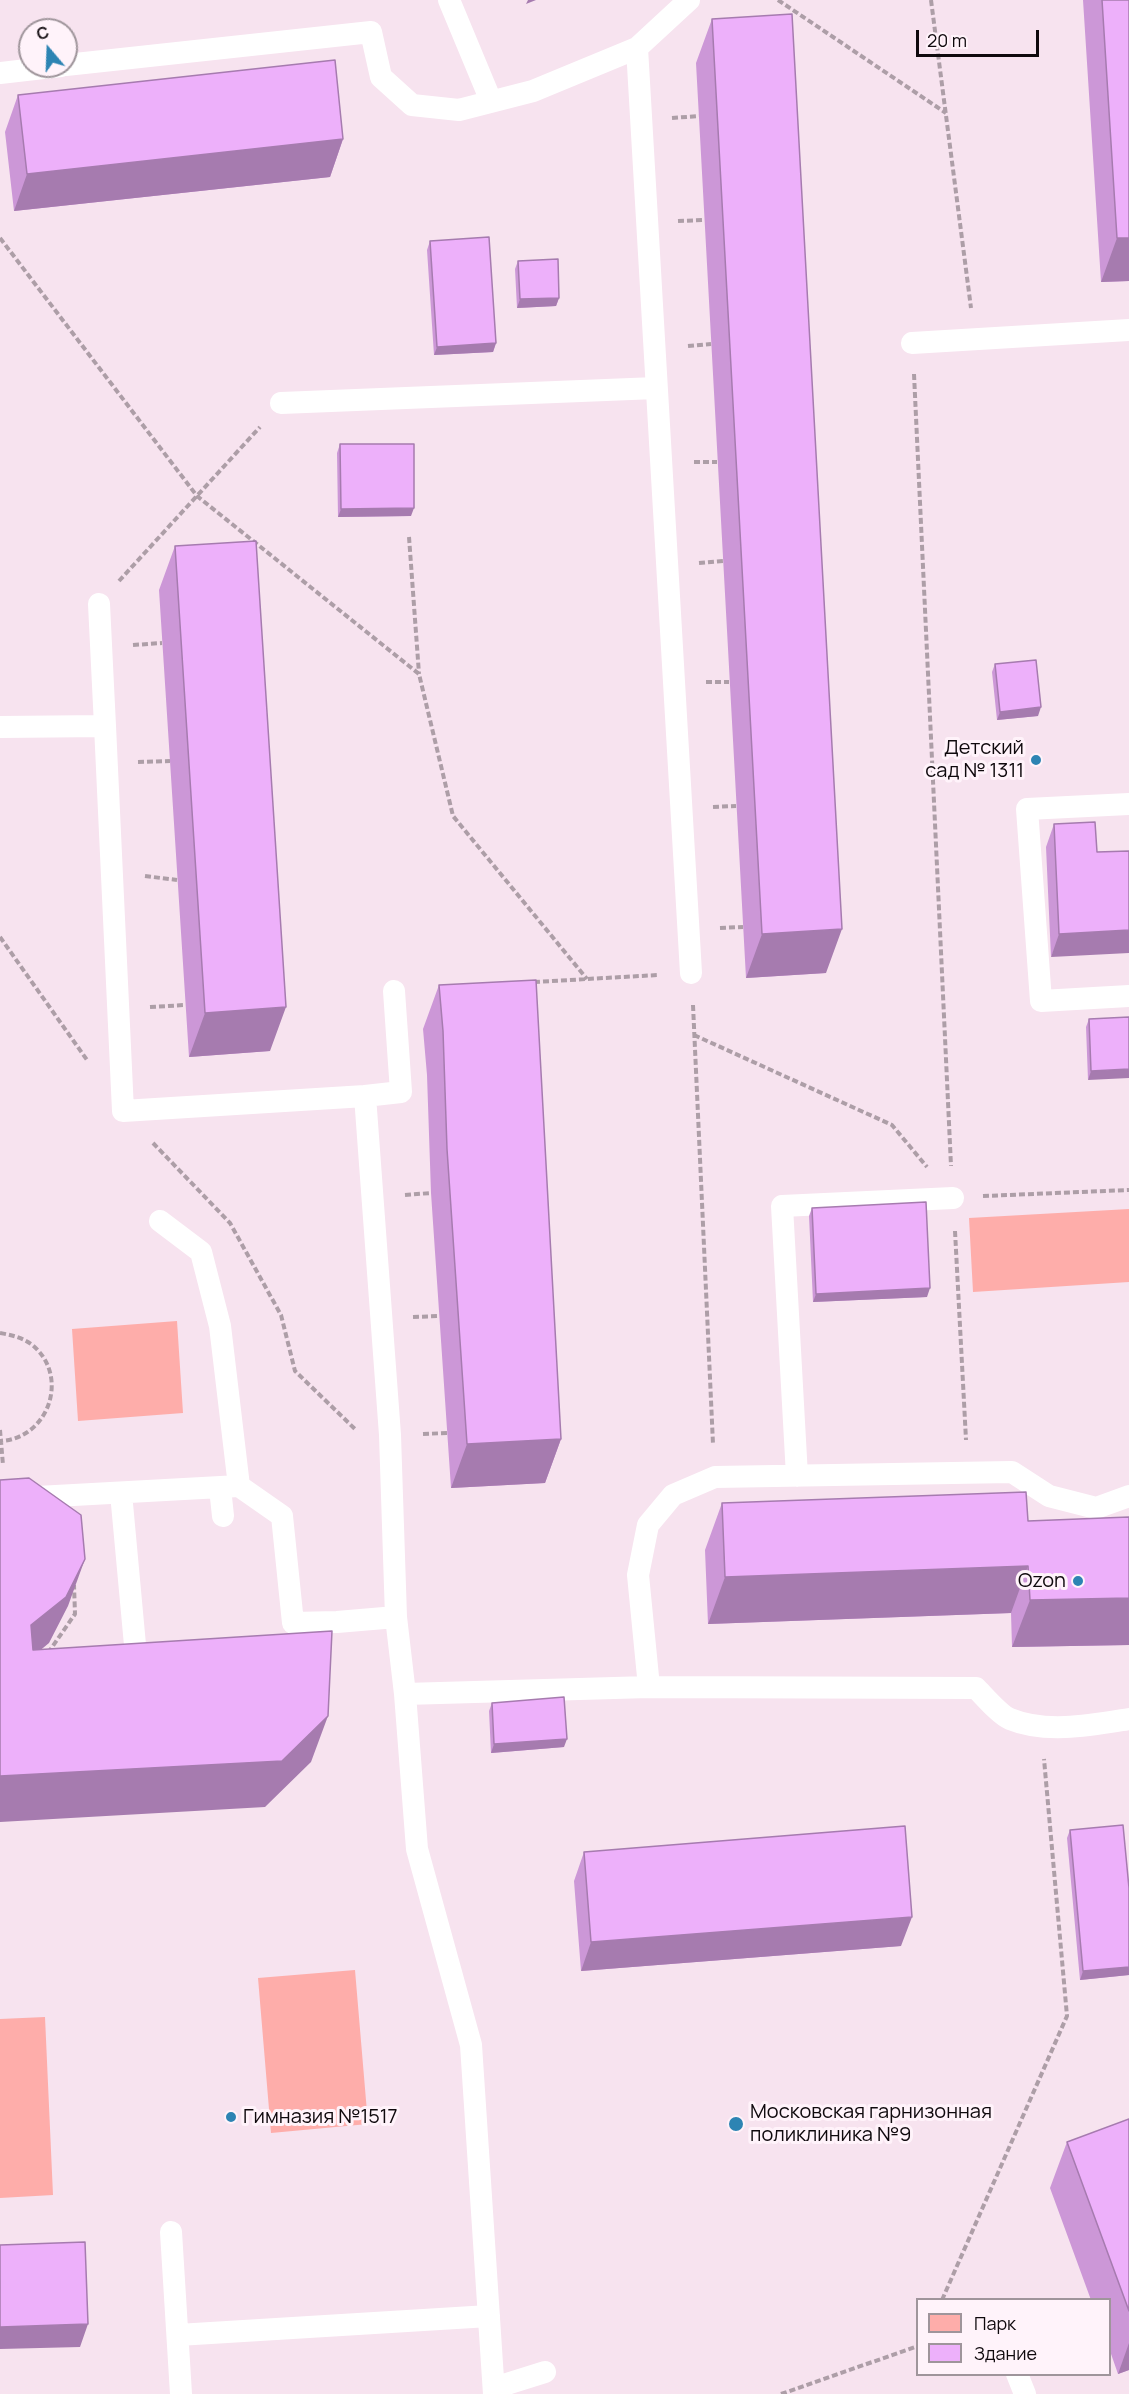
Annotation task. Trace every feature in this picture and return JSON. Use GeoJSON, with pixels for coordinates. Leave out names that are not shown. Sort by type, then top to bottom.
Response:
{"type":"FeatureCollection","features":[{"type":"Feature","properties":{"kind":"lane"},"geometry":{"type":"LineString","coordinates":[[449,0],[491,101]]}},
{"type":"Feature","properties":{"kind":"lane"},"geometry":{"type":"LineString","coordinates":[[78,64],[370,32],[381,77],[412,105],[459,110],[533,90],[637,48],[689,0]]}},
{"type":"Feature","properties":{"kind":"lane"},"geometry":{"type":"LineString","coordinates":[[637,48],[691,973]]}},
{"type":"Feature","properties":{"kind":"lane"},"geometry":{"type":"LineString","coordinates":[[0,73],[18,71]]}},
{"type":"Feature","properties":{"kind":"lane"},"geometry":{"type":"LineString","coordinates":[[912,343],[1129,330]]}},
{"type":"Feature","properties":{"kind":"lane"},"geometry":{"type":"LineString","coordinates":[[281,403],[657,388]]}},
{"type":"Feature","properties":{"kind":"lane"},"geometry":{"type":"LineString","coordinates":[[99,604],[123,1111],[402,1092],[394,991]]}},
{"type":"Feature","properties":{"kind":"lane"},"geometry":{"type":"LineString","coordinates":[[0,727],[105,726]]}},
{"type":"Feature","properties":{"kind":"lane"},"geometry":{"type":"LineString","coordinates":[[1129,804],[1027,810],[1041,1001],[1129,996]]}},
{"type":"Feature","properties":{"kind":"lane"},"geometry":{"type":"LineString","coordinates":[[365,1096],[390,1464],[396,1617],[405,1694],[417,1849],[471,2045],[494,2391],[545,2372]]}},
{"type":"Feature","properties":{"kind":"lane"},"geometry":{"type":"LineString","coordinates":[[797,1476],[782,1206],[953,1198]]}},
{"type":"Feature","properties":{"kind":"lane"},"geometry":{"type":"LineString","coordinates":[[160,1221],[201,1252],[220,1326],[229,1487],[223,1516]]}},
{"type":"Feature","properties":{"kind":"lane"},"geometry":{"type":"LineString","coordinates":[[649,1687],[638,1575],[648,1525],[673,1495],[715,1478],[1012,1472],[1049,1496],[1096,1508],[1129,1496]]}},
{"type":"Feature","properties":{"kind":"lane"},"geometry":{"type":"LineString","coordinates":[[0,1499],[229,1487],[282,1516],[293,1623],[396,1617]]}},
{"type":"Feature","properties":{"kind":"lane"},"geometry":{"type":"LineString","coordinates":[[121,1493],[135,1645]]}},
{"type":"Feature","properties":{"kind":"lane"},"geometry":{"type":"LineString","coordinates":[[405,1694],[649,1687],[976,1688],[1008,1719],[1041,1726],[1090,1725],[1129,1719],[1129,1726]]}},
{"type":"Feature","properties":{"kind":"lane"},"geometry":{"type":"LineString","coordinates":[[171,2232],[181,2394]]}},
{"type":"Feature","properties":{"kind":"lane"},"geometry":{"type":"LineString","coordinates":[[178,2335],[489,2316]]}},
{"type":"Feature","properties":{"kind":"lane"},"geometry":{"type":"LineString","coordinates":[[1018,2376],[1025,2394]]}},
{"type":"Feature","properties":{"kind":"path"},"geometry":{"type":"LineString","coordinates":[[778,0],[946,113]]}},
{"type":"Feature","properties":{"kind":"path"},"geometry":{"type":"LineString","coordinates":[[931,0],[975,339]]}},
{"type":"Feature","properties":{"kind":"path"},"geometry":{"type":"LineString","coordinates":[[0,238],[196,496],[418,674]]}},
{"type":"Feature","properties":{"kind":"path"},"geometry":{"type":"LineString","coordinates":[[912,343],[953,1198],[1129,1190]]}},
{"type":"Feature","properties":{"kind":"path"},"geometry":{"type":"LineString","coordinates":[[99,604],[281,403]]}},
{"type":"Feature","properties":{"kind":"path"},"geometry":{"type":"LineString","coordinates":[[409,537],[418,674],[453,816],[587,979]]}},
{"type":"Feature","properties":{"kind":"path"},"geometry":{"type":"LineString","coordinates":[[0,937],[89,1063]]}},
{"type":"Feature","properties":{"kind":"path"},"geometry":{"type":"LineString","coordinates":[[530,983],[691,973],[715,1478]]}},
{"type":"Feature","properties":{"kind":"path"},"geometry":{"type":"LineString","coordinates":[[123,1111],[230,1224],[281,1315],[295,1371],[390,1464]]}},
{"type":"Feature","properties":{"kind":"path"},"geometry":{"type":"LineString","coordinates":[[0,1333],[16,1336],[32,1345],[44,1358],[51,1374],[52,1392],[48,1410],[38,1425],[23,1436],[0,1441]]}},
{"type":"Feature","properties":{"kind":"path"},"geometry":{"type":"LineString","coordinates":[[943,2298],[1067,2016],[1041,1726]]}},
{"type":"Feature","properties":{"kind":"path"},"geometry":{"type":"LineString","coordinates":[[782,2394],[916,2347]]}},
{"type":"Feature","properties":{"kind":"green space"},"geometry":{"type":"Polygon","coordinates":[[[1129,1209],[1129,1282],[973,1292],[969,1218],[1129,1209]]]}},
{"type":"Feature","properties":{"kind":"green space"},"geometry":{"type":"Polygon","coordinates":[[[177,1321],[183,1413],[78,1421],[72,1329],[177,1321]]]}},
{"type":"Feature","properties":{"kind":"green space"},"geometry":{"type":"Polygon","coordinates":[[[355,1970],[368,2124],[271,2133],[258,1978],[355,1970]]]}},
{"type":"Feature","properties":{"kind":"green space"},"geometry":{"type":"Polygon","coordinates":[[[45,2017],[53,2195],[0,2198],[0,2019],[45,2017]]]}},
{"type":"Feature","properties":{"kind":"building"},"geometry":{"type":"Polygon","coordinates":[[[1102,0],[1129,0],[1129,238],[1117,238],[1102,0]]]}},
{"type":"Feature","properties":{"kind":"building"},"geometry":{"type":"Polygon","coordinates":[[[792,14],[842,929],[762,934],[712,19],[792,14]]]}},
{"type":"Feature","properties":{"kind":"building"},"geometry":{"type":"Polygon","coordinates":[[[335,60],[343,139],[27,174],[18,95],[335,60]]]}},
{"type":"Feature","properties":{"kind":"building"},"geometry":{"type":"Polygon","coordinates":[[[489,237],[496,343],[437,347],[430,241],[489,237]]]}},
{"type":"Feature","properties":{"kind":"building"},"geometry":{"type":"Polygon","coordinates":[[[558,259],[559,298],[520,299],[518,261],[558,259]]]}},
{"type":"Feature","properties":{"kind":"building"},"geometry":{"type":"Polygon","coordinates":[[[340,444],[414,444],[414,508],[341,509],[340,444]]]}},
{"type":"Feature","properties":{"kind":"building"},"geometry":{"type":"Polygon","coordinates":[[[256,541],[286,1007],[205,1013],[175,546],[256,541]]]}},
{"type":"Feature","properties":{"kind":"building"},"geometry":{"type":"Polygon","coordinates":[[[1036,660],[1041,707],[1000,712],[995,664],[1036,660]]]}},
{"type":"Feature","properties":{"kind":"building"},"geometry":{"type":"Polygon","coordinates":[[[1095,822],[1097,852],[1129,851],[1129,930],[1059,934],[1054,824],[1095,822]]]}},
{"type":"Feature","properties":{"kind":"building"},"geometry":{"type":"Polygon","coordinates":[[[536,980],[561,1439],[467,1444],[447,1149],[439,985],[536,980]]]}},
{"type":"Feature","properties":{"kind":"building"},"geometry":{"type":"Polygon","coordinates":[[[1129,1017],[1129,1069],[1091,1071],[1089,1019],[1129,1017]]]}},
{"type":"Feature","properties":{"kind":"building"},"geometry":{"type":"Polygon","coordinates":[[[926,1202],[930,1288],[816,1294],[812,1208],[926,1202]]]}},
{"type":"Feature","properties":{"kind":"building"},"geometry":{"type":"Polygon","coordinates":[[[29,1478],[81,1515],[85,1559],[66,1597],[31,1625],[33,1650],[332,1631],[328,1716],[282,1761],[0,1776],[0,1480],[29,1478]]]}},
{"type":"Feature","properties":{"kind":"building"},"geometry":{"type":"Polygon","coordinates":[[[1026,1492],[1028,1521],[1129,1517],[1129,1598],[1030,1600],[1028,1566],[725,1577],[722,1503],[1026,1492]]]}},
{"type":"Feature","properties":{"kind":"building"},"geometry":{"type":"Polygon","coordinates":[[[564,1697],[567,1739],[494,1744],[492,1703],[564,1697]]]}},
{"type":"Feature","properties":{"kind":"building"},"geometry":{"type":"Polygon","coordinates":[[[1123,1825],[1129,1888],[1129,1967],[1083,1971],[1070,1830],[1123,1825]]]}},
{"type":"Feature","properties":{"kind":"building"},"geometry":{"type":"Polygon","coordinates":[[[905,1826],[912,1917],[591,1942],[584,1852],[905,1826]]]}},
{"type":"Feature","properties":{"kind":"building"},"geometry":{"type":"Polygon","coordinates":[[[1129,2119],[1129,2311],[1067,2142],[1129,2119]]]}},
{"type":"Feature","properties":{"kind":"building"},"geometry":{"type":"Polygon","coordinates":[[[85,2242],[88,2324],[0,2327],[0,2245],[85,2242]]]}},
{"type":"Feature","properties":{"kind":"place","name":"Детский сад № 1311"},"geometry":{"type":"Point","coordinates":[1036,760]}},
{"type":"Feature","properties":{"kind":"place","name":"Ozon"},"geometry":{"type":"Point","coordinates":[1078,1581]}},
{"type":"Feature","properties":{"kind":"place","name":"Гимназия №1517"},"geometry":{"type":"Point","coordinates":[231,2117]}},
{"type":"Feature","properties":{"kind":"place","name":"Московская гарнизонная поликлиника №9"},"geometry":{"type":"Point","coordinates":[736,2124]}}]}
